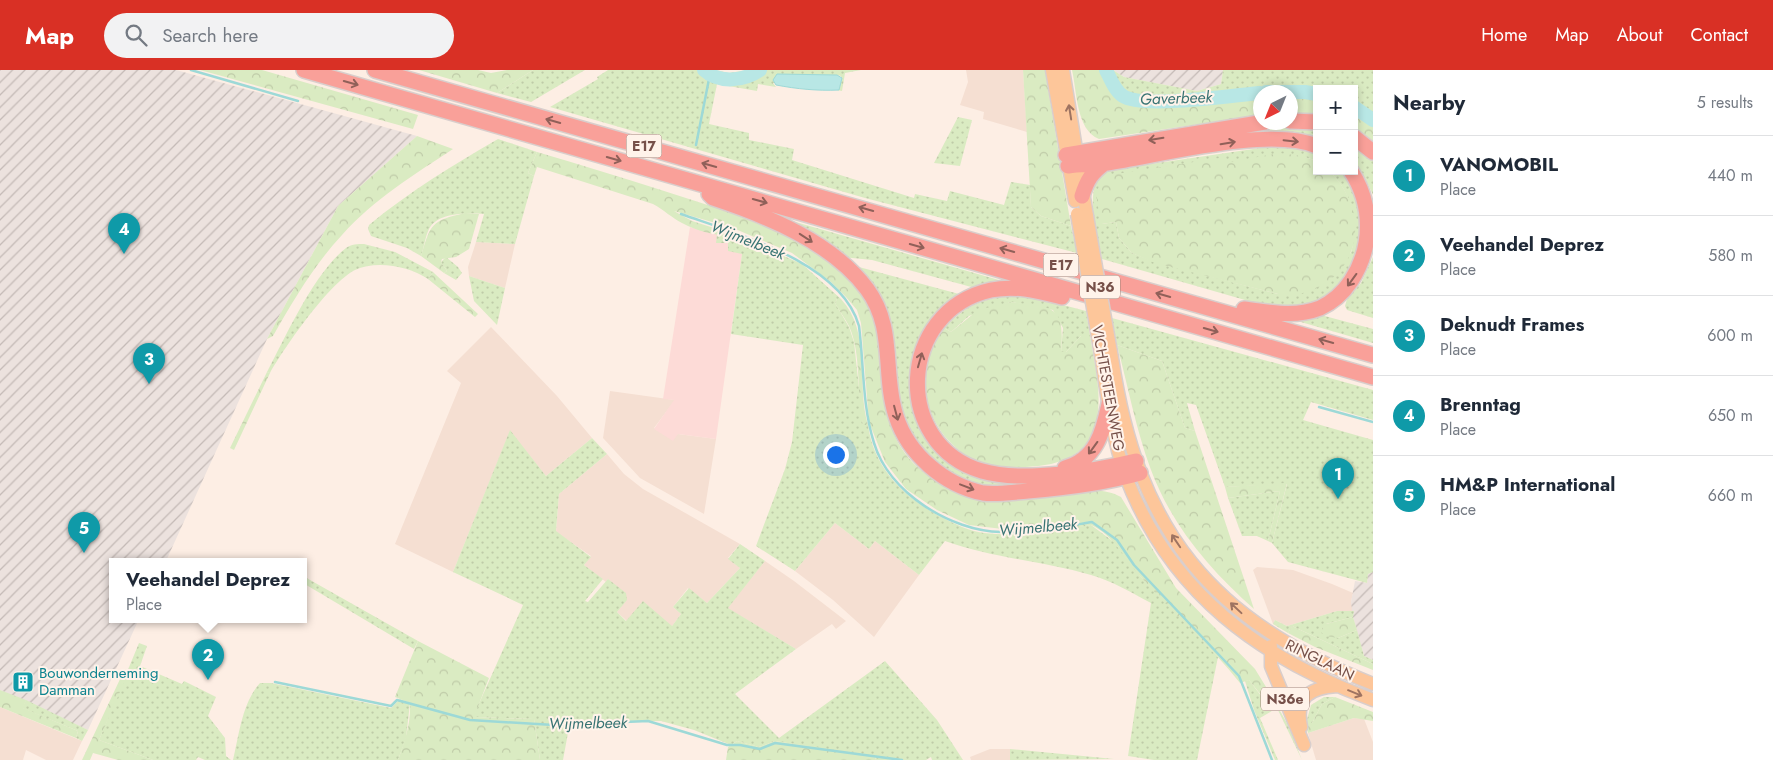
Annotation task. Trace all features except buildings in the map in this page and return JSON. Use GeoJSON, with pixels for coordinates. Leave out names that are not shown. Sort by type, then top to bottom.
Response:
{"type":"FeatureCollection","features":[{"type":"Feature","properties":{"kind":"highway","name":"E17"},"geometry":{"type":"LineString","coordinates":[[304,70],[1373,377]]}},
{"type":"Feature","properties":{"kind":"highway","name":"E17"},"geometry":{"type":"LineString","coordinates":[[375,70],[1373,355]]}},
{"type":"Feature","properties":{"kind":"highway"},"geometry":{"type":"LineString","coordinates":[[1298,121],[1313,122]]}},
{"type":"Feature","properties":{"kind":"highway"},"geometry":{"type":"LineString","coordinates":[[1072,160],[1253,124]]}},
{"type":"Feature","properties":{"kind":"highway"},"geometry":{"type":"LineString","coordinates":[[1072,160],[1105,163],[1239,141],[1289,140],[1313,145]]}},
{"type":"Feature","properties":{"kind":"highway"},"geometry":{"type":"LineString","coordinates":[[1358,140],[1373,152]]}},
{"type":"Feature","properties":{"kind":"highway"},"geometry":{"type":"LineString","coordinates":[[1082,196],[1086,181],[1094,171],[1105,163]]}},
{"type":"Feature","properties":{"kind":"highway"},"geometry":{"type":"LineString","coordinates":[[1210,308],[1246,309],[1291,315],[1318,308],[1338,296],[1359,270],[1368,251],[1372,230],[1371,214],[1366,196],[1353,175]]}},
{"type":"Feature","properties":{"kind":"highway"},"geometry":{"type":"LineString","coordinates":[[697,183],[713,198],[758,213],[796,231],[838,261],[867,289],[880,310],[886,328],[896,416],[914,450],[940,474],[967,488],[984,493],[997,493],[1064,488],[1131,469]]}},
{"type":"Feature","properties":{"kind":"highway"},"geometry":{"type":"LineString","coordinates":[[1097,297],[1072,300],[1028,289],[1008,288],[976,294],[951,310],[928,336],[918,365],[917,391],[920,408],[938,441],[957,459],[981,471],[1010,477],[1131,469]]}},
{"type":"Feature","properties":{"kind":"highway"},"geometry":{"type":"LineString","coordinates":[[1043,474],[1070,466],[1089,454],[1101,436],[1109,404]]}},
{"type":"Feature","properties":{"kind":"main road","name":"VICHTESTEENWEG"},"geometry":{"type":"LineString","coordinates":[[1052,70],[1072,160],[1107,356],[1121,411],[1131,469],[1194,566],[1244,615],[1269,633]]}},
{"type":"Feature","properties":{"kind":"main road","name":"VICHTESTEENWEG"},"geometry":{"type":"LineString","coordinates":[[1063,70],[1072,160],[1082,196],[1082,215]]}},
{"type":"Feature","properties":{"kind":"main road","name":"VICHTESTEENWEG"},"geometry":{"type":"LineString","coordinates":[[1107,356],[1109,404],[1150,528],[1173,566],[1194,591],[1232,624],[1272,652]]}},
{"type":"Feature","properties":{"kind":"main road"},"geometry":{"type":"LineString","coordinates":[[1269,633],[1272,652]]}},
{"type":"Feature","properties":{"kind":"main road","name":"RINGLAAN"},"geometry":{"type":"LineString","coordinates":[[1269,633],[1297,650],[1373,684]]}},
{"type":"Feature","properties":{"kind":"main road","name":"RINGLAAN"},"geometry":{"type":"LineString","coordinates":[[1272,652],[1337,686],[1373,700]]}},
{"type":"Feature","properties":{"kind":"main road","name":"N36e"},"geometry":{"type":"LineString","coordinates":[[1272,652],[1281,670],[1304,745],[1299,717],[1300,706],[1311,692],[1321,687],[1337,686]]}},
{"type":"Feature","properties":{"kind":"shaded area"},"geometry":{"type":"Polygon","coordinates":[[[0,70],[176,70],[417,136],[338,206],[267,339],[167,558],[109,558],[109,623],[137,623],[88,730],[0,690],[0,70]]]}},
{"type":"Feature","properties":{"kind":"shaded area"},"geometry":{"type":"Polygon","coordinates":[[[966,70],[1023,70],[1027,132],[983,119],[984,112],[960,105],[968,82],[966,70]]]}},
{"type":"Feature","properties":{"kind":"shaded area"},"geometry":{"type":"Polygon","coordinates":[[[1113,70],[1223,70],[1221,84],[1197,91],[1124,77],[1113,70]]]}},
{"type":"Feature","properties":{"kind":"shaded area"},"geometry":{"type":"Polygon","coordinates":[[[690,227],[717,234],[717,243],[728,243],[742,254],[716,439],[678,434],[673,441],[654,429],[674,400],[663,399],[690,227]]]}},
{"type":"Feature","properties":{"kind":"shaded area"},"geometry":{"type":"Polygon","coordinates":[[[476,242],[515,244],[505,288],[469,276],[468,267],[476,242]]]}},
{"type":"Feature","properties":{"kind":"shaded area"},"geometry":{"type":"Polygon","coordinates":[[[491,327],[557,396],[592,438],[546,476],[510,431],[453,572],[395,544],[461,383],[447,371],[491,327]]]}},
{"type":"Feature","properties":{"kind":"shaded area"},"geometry":{"type":"Polygon","coordinates":[[[610,391],[675,400],[654,428],[678,434],[716,439],[704,514],[640,478],[603,438],[610,391]]]}},
{"type":"Feature","properties":{"kind":"shaded area"},"geometry":{"type":"Polygon","coordinates":[[[607,454],[624,474],[643,489],[740,544],[728,558],[740,568],[707,603],[688,588],[673,607],[681,614],[672,626],[627,621],[617,612],[626,600],[608,579],[606,582],[584,565],[591,556],[556,532],[559,494],[607,454]]]}},
{"type":"Feature","properties":{"kind":"shaded area"},"geometry":{"type":"Polygon","coordinates":[[[835,523],[869,549],[875,541],[919,575],[874,637],[833,600],[795,571],[835,523]]]}},
{"type":"Feature","properties":{"kind":"shaded area"},"geometry":{"type":"Polygon","coordinates":[[[765,561],[846,621],[836,629],[832,624],[796,649],[727,608],[765,561]]]}},
{"type":"Feature","properties":{"kind":"shaded area"},"geometry":{"type":"Polygon","coordinates":[[[1257,567],[1293,570],[1353,593],[1351,602],[1354,611],[1337,611],[1287,626],[1275,620],[1273,624],[1253,570],[1257,567]]]}},
{"type":"Feature","properties":{"kind":"shaded area"},"geometry":{"type":"Polygon","coordinates":[[[1373,572],[1373,660],[1364,656],[1353,617],[1351,602],[1355,581],[1367,583],[1368,574],[1373,572]]]}},
{"type":"Feature","properties":{"kind":"shaded area"},"geometry":{"type":"Polygon","coordinates":[[[0,707],[82,741],[73,760],[46,760],[26,750],[23,760],[0,760],[0,707]]]}},
{"type":"Feature","properties":{"kind":"shaded area"},"geometry":{"type":"Polygon","coordinates":[[[1354,718],[1364,719],[1373,742],[1373,760],[1316,760],[1308,733],[1354,718]]]}},
{"type":"Feature","properties":{"kind":"shaded area"},"geometry":{"type":"Polygon","coordinates":[[[990,749],[1010,749],[1010,760],[971,760],[970,757],[990,749]]]}},
{"type":"Feature","properties":{"kind":"green space"},"geometry":{"type":"Polygon","coordinates":[[[200,70],[262,70],[418,115],[413,129],[200,70]]]}},
{"type":"Feature","properties":{"kind":"green space"},"geometry":{"type":"Polygon","coordinates":[[[419,70],[478,70],[491,73],[507,70],[533,70],[497,93],[419,70]]]}},
{"type":"Feature","properties":{"kind":"green space"},"geometry":{"type":"Polygon","coordinates":[[[533,70],[585,70],[531,102],[497,93],[533,70]]]}},
{"type":"Feature","properties":{"kind":"green space"},"geometry":{"type":"Polygon","coordinates":[[[608,70],[715,70],[729,73],[748,70],[861,70],[845,73],[842,91],[836,90],[839,90],[841,76],[837,75],[773,83],[776,87],[758,84],[757,91],[717,84],[709,124],[749,133],[749,140],[794,149],[792,160],[914,198],[915,194],[947,201],[950,191],[1004,205],[1011,182],[1030,185],[1031,207],[1041,216],[1071,226],[1077,253],[865,198],[550,107],[598,79],[597,77],[608,70]]]}},
{"type":"Feature","properties":{"kind":"green space"},"geometry":{"type":"Polygon","coordinates":[[[1023,70],[1045,70],[1071,226],[1041,216],[1031,207],[1023,70]]]}},
{"type":"Feature","properties":{"kind":"green space"},"geometry":{"type":"Polygon","coordinates":[[[1072,70],[1106,70],[1118,91],[1123,96],[1133,100],[1168,101],[1253,94],[1253,116],[1099,139],[1091,134],[1086,127],[1077,99],[1072,70]]]}},
{"type":"Feature","properties":{"kind":"green space"},"geometry":{"type":"Polygon","coordinates":[[[1106,70],[1113,70],[1124,77],[1197,91],[1221,84],[1223,70],[1373,70],[1373,120],[1358,110],[1358,85],[1313,85],[1313,94],[1298,92],[1298,85],[1253,85],[1253,94],[1157,102],[1136,100],[1122,96],[1106,70]]]}},
{"type":"Feature","properties":{"kind":"green space"},"geometry":{"type":"Polygon","coordinates":[[[1298,92],[1313,93],[1313,114],[1298,113],[1298,92]]]}},
{"type":"Feature","properties":{"kind":"green space"},"geometry":{"type":"Polygon","coordinates":[[[1358,111],[1373,120],[1373,141],[1358,130],[1358,111]]]}},
{"type":"Feature","properties":{"kind":"green space"},"geometry":{"type":"Polygon","coordinates":[[[958,117],[972,120],[960,166],[934,163],[958,117]]]}},
{"type":"Feature","properties":{"kind":"green space"},"geometry":{"type":"Polygon","coordinates":[[[1298,126],[1313,126],[1313,139],[1122,149],[1243,129],[1298,130],[1298,126]]]}},
{"type":"Feature","properties":{"kind":"green space"},"geometry":{"type":"Polygon","coordinates":[[[417,136],[453,149],[395,188],[354,222],[313,271],[273,336],[267,339],[338,206],[417,136]]]}},
{"type":"Feature","properties":{"kind":"green space"},"geometry":{"type":"Polygon","coordinates":[[[498,139],[537,152],[528,173],[534,176],[515,244],[476,242],[484,214],[454,215],[439,219],[433,223],[426,235],[421,256],[407,248],[371,236],[368,229],[369,225],[384,213],[432,179],[498,139]]]}},
{"type":"Feature","properties":{"kind":"green space"},"geometry":{"type":"Polygon","coordinates":[[[1281,145],[1313,151],[1313,160],[1283,155],[1226,164],[1226,158],[1101,224],[1116,222],[1119,238],[1132,253],[1155,262],[1278,294],[1351,253],[1354,230],[1352,209],[1344,189],[1333,175],[1346,175],[1366,211],[1352,272],[1322,302],[1290,309],[1259,304],[1102,259],[1095,226],[1093,201],[1097,180],[1103,171],[1281,145]]]}},
{"type":"Feature","properties":{"kind":"green space"},"geometry":{"type":"Polygon","coordinates":[[[1358,146],[1373,159],[1373,195],[1365,178],[1358,170],[1358,146]]]}},
{"type":"Feature","properties":{"kind":"green space"},"geometry":{"type":"Polygon","coordinates":[[[537,152],[687,198],[747,219],[808,248],[835,266],[856,287],[871,310],[882,354],[889,419],[897,439],[910,459],[930,477],[945,486],[977,498],[1026,500],[1092,491],[1107,492],[1121,497],[1176,588],[1255,669],[1271,695],[1271,699],[1265,700],[1249,680],[1240,683],[1153,591],[1113,541],[1099,529],[1091,525],[1044,533],[1043,528],[1011,530],[969,525],[937,510],[906,489],[885,462],[869,422],[861,323],[857,310],[831,282],[792,253],[733,228],[674,211],[692,221],[733,234],[732,238],[694,229],[653,204],[537,167],[534,176],[528,173],[537,152]]]}},
{"type":"Feature","properties":{"kind":"green space"},"geometry":{"type":"Polygon","coordinates":[[[1279,153],[1313,160],[1313,175],[1332,175],[1341,185],[1350,201],[1355,234],[1351,251],[1344,266],[1332,279],[1310,291],[1297,294],[1278,294],[1155,263],[1132,253],[1119,238],[1116,222],[1101,224],[1096,194],[1103,176],[1226,157],[1226,163],[1279,153]]]}},
{"type":"Feature","properties":{"kind":"green space"},"geometry":{"type":"Polygon","coordinates":[[[465,213],[479,214],[469,249],[456,257],[442,259],[441,262],[447,271],[444,273],[421,256],[427,236],[439,221],[465,213]]]}},
{"type":"Feature","properties":{"kind":"green space"},"geometry":{"type":"Polygon","coordinates":[[[792,221],[1006,282],[975,288],[872,260],[842,257],[791,223],[792,221]]]}},
{"type":"Feature","properties":{"kind":"green space"},"geometry":{"type":"Polygon","coordinates":[[[717,234],[731,238],[733,234],[802,264],[841,299],[837,299],[835,303],[849,327],[854,342],[863,425],[868,425],[871,441],[884,468],[903,491],[927,509],[946,520],[978,532],[1024,534],[1091,525],[1114,542],[1141,577],[1218,657],[1197,760],[1154,760],[1128,756],[1151,603],[1122,588],[1073,570],[981,552],[945,541],[919,575],[875,541],[869,549],[835,523],[795,571],[756,546],[785,469],[792,442],[803,345],[731,334],[742,254],[728,251],[728,243],[716,243],[717,234]]]}},
{"type":"Feature","properties":{"kind":"green space"},"geometry":{"type":"Polygon","coordinates":[[[364,244],[395,252],[433,272],[428,279],[412,271],[392,266],[373,265],[355,270],[344,277],[320,302],[296,333],[270,373],[267,372],[302,306],[323,273],[346,248],[352,245],[364,244]]]}},
{"type":"Feature","properties":{"kind":"green space"},"geometry":{"type":"Polygon","coordinates":[[[446,257],[462,273],[456,280],[444,273],[447,271],[441,262],[446,257]]]}},
{"type":"Feature","properties":{"kind":"green space"},"geometry":{"type":"Polygon","coordinates":[[[1373,257],[1373,318],[1347,310],[1345,306],[1347,299],[1361,283],[1373,257]]]}},
{"type":"Feature","properties":{"kind":"green space"},"geometry":{"type":"Polygon","coordinates":[[[859,267],[959,294],[960,297],[945,309],[914,399],[968,471],[1110,470],[1016,488],[985,487],[946,473],[916,444],[901,412],[896,383],[857,271],[859,267]]]}},
{"type":"Feature","properties":{"kind":"green space"},"geometry":{"type":"Polygon","coordinates":[[[433,272],[478,314],[475,317],[428,279],[433,272]]]}},
{"type":"Feature","properties":{"kind":"green space"},"geometry":{"type":"Polygon","coordinates":[[[469,276],[505,288],[497,325],[474,301],[469,276]]]}},
{"type":"Feature","properties":{"kind":"green space"},"geometry":{"type":"Polygon","coordinates":[[[1025,295],[1086,311],[1090,335],[1081,336],[1066,352],[1061,352],[1063,328],[1053,310],[1011,302],[969,316],[951,332],[944,328],[962,312],[980,302],[1000,297],[1025,295]]]}},
{"type":"Feature","properties":{"kind":"green space"},"geometry":{"type":"Polygon","coordinates":[[[837,299],[841,299],[851,312],[857,327],[868,425],[863,425],[861,413],[856,349],[849,326],[835,303],[837,299]]]}},
{"type":"Feature","properties":{"kind":"green space"},"geometry":{"type":"Polygon","coordinates":[[[1011,302],[1038,306],[1054,311],[1061,325],[1061,352],[1066,352],[1082,335],[1090,335],[1099,397],[1097,418],[1093,432],[1087,443],[1078,452],[1068,458],[1045,465],[1032,467],[993,466],[983,464],[967,456],[957,449],[941,432],[930,411],[927,400],[925,380],[927,364],[935,341],[944,328],[951,332],[978,310],[1011,302]]]}},
{"type":"Feature","properties":{"kind":"green space"},"geometry":{"type":"Polygon","coordinates":[[[1321,315],[1373,329],[1373,343],[1294,320],[1321,315]]]}},
{"type":"Feature","properties":{"kind":"green space"},"geometry":{"type":"Polygon","coordinates":[[[1112,318],[1373,390],[1373,420],[1311,402],[1303,420],[1373,440],[1373,572],[1368,574],[1367,583],[1288,562],[1272,543],[1287,484],[1225,487],[1196,405],[1187,403],[1195,431],[1185,428],[1162,361],[1117,345],[1112,318]]]}},
{"type":"Feature","properties":{"kind":"green space"},"geometry":{"type":"Polygon","coordinates":[[[1117,345],[1162,361],[1185,428],[1195,431],[1254,609],[1208,563],[1181,528],[1170,510],[1151,470],[1141,439],[1117,345]]]}},
{"type":"Feature","properties":{"kind":"green space"},"geometry":{"type":"Polygon","coordinates":[[[267,372],[270,373],[234,450],[230,448],[267,372]]]}},
{"type":"Feature","properties":{"kind":"green space"},"geometry":{"type":"Polygon","coordinates":[[[510,430],[546,476],[592,438],[607,454],[559,494],[556,531],[591,557],[584,565],[603,579],[585,601],[588,602],[608,579],[626,593],[627,600],[617,612],[626,621],[643,601],[672,626],[681,614],[673,607],[689,588],[707,603],[740,568],[728,559],[740,544],[765,561],[728,608],[796,649],[735,694],[779,738],[885,661],[937,720],[963,760],[932,760],[931,757],[926,760],[875,760],[876,757],[775,741],[759,747],[737,741],[731,745],[694,730],[661,721],[570,722],[563,760],[540,760],[534,719],[473,717],[523,605],[453,572],[510,430]]]}},
{"type":"Feature","properties":{"kind":"green space"},"geometry":{"type":"Polygon","coordinates":[[[1287,483],[1272,543],[1268,541],[1280,491],[1228,498],[1225,487],[1287,483]]]}},
{"type":"Feature","properties":{"kind":"green space"},"geometry":{"type":"Polygon","coordinates":[[[1280,491],[1268,541],[1257,536],[1242,536],[1228,498],[1280,491]]]}},
{"type":"Feature","properties":{"kind":"green space"},"geometry":{"type":"Polygon","coordinates":[[[307,578],[418,641],[414,649],[307,585],[307,578]]]}},
{"type":"Feature","properties":{"kind":"green space"},"geometry":{"type":"Polygon","coordinates":[[[1337,611],[1354,611],[1353,617],[1326,624],[1338,638],[1357,630],[1364,656],[1373,660],[1373,664],[1292,626],[1288,633],[1273,624],[1275,620],[1287,626],[1337,611]]]}},
{"type":"Feature","properties":{"kind":"green space"},"geometry":{"type":"Polygon","coordinates":[[[1353,617],[1357,630],[1338,638],[1325,636],[1320,631],[1326,624],[1353,617]]]}},
{"type":"Feature","properties":{"kind":"green space"},"geometry":{"type":"Polygon","coordinates":[[[1292,626],[1373,664],[1373,670],[1315,647],[1288,633],[1292,626]]]}},
{"type":"Feature","properties":{"kind":"green space"},"geometry":{"type":"Polygon","coordinates":[[[418,641],[489,678],[474,717],[534,719],[540,760],[398,760],[408,725],[410,703],[395,697],[418,641]]]}},
{"type":"Feature","properties":{"kind":"green space"},"geometry":{"type":"Polygon","coordinates":[[[139,643],[147,646],[140,666],[182,684],[184,681],[216,697],[208,716],[225,738],[226,756],[231,760],[205,760],[198,757],[196,760],[153,760],[99,740],[139,643]]]}},
{"type":"Feature","properties":{"kind":"green space"},"geometry":{"type":"Polygon","coordinates":[[[121,677],[126,678],[99,740],[153,760],[118,760],[93,753],[90,760],[82,760],[121,677]]]}},
{"type":"Feature","properties":{"kind":"green space"},"geometry":{"type":"Polygon","coordinates":[[[1249,680],[1262,697],[1270,699],[1271,695],[1288,725],[1302,760],[1277,708],[1260,718],[1278,760],[1275,760],[1254,710],[1245,681],[1249,680]]]}},
{"type":"Feature","properties":{"kind":"green space"},"geometry":{"type":"Polygon","coordinates":[[[260,683],[271,683],[391,708],[400,699],[410,703],[406,738],[398,760],[233,760],[245,710],[260,683]]]}},
{"type":"Feature","properties":{"kind":"green space"},"geometry":{"type":"Polygon","coordinates":[[[0,690],[26,700],[23,708],[78,731],[76,738],[0,707],[0,690]]]}},
{"type":"Feature","properties":{"kind":"green space"},"geometry":{"type":"Polygon","coordinates":[[[1324,697],[1335,697],[1322,704],[1312,723],[1306,723],[1311,705],[1324,697]]]}},
{"type":"Feature","properties":{"kind":"green space"},"geometry":{"type":"Polygon","coordinates":[[[1335,697],[1373,712],[1373,721],[1354,718],[1308,733],[1306,723],[1312,723],[1322,704],[1335,697]]]}},
{"type":"Feature","properties":{"kind":"green space"},"geometry":{"type":"Polygon","coordinates":[[[26,700],[88,730],[82,741],[76,738],[78,731],[22,708],[26,700]]]}},
{"type":"Feature","properties":{"kind":"green space"},"geometry":{"type":"Polygon","coordinates":[[[737,741],[759,747],[775,741],[876,756],[875,760],[726,760],[728,747],[737,741]]]}},
{"type":"Feature","properties":{"kind":"green space"},"geometry":{"type":"Polygon","coordinates":[[[1010,749],[1114,759],[1010,760],[1010,749]]]}},
{"type":"Feature","properties":{"kind":"water"},"geometry":{"type":"Polygon","coordinates":[[[777,74],[837,75],[842,78],[839,90],[815,90],[776,85],[773,80],[777,74]]]}},
{"type":"Feature","properties":{"kind":"waterway","name":"Gaverbeek"},"geometry":{"type":"LineString","coordinates":[[191,70],[298,101]]}},
{"type":"Feature","properties":{"kind":"waterway","name":"Gaverbeek"},"geometry":{"type":"LineString","coordinates":[[704,70],[724,79],[739,79],[760,70]]}},
{"type":"Feature","properties":{"kind":"waterway","name":"Gaverbeek"},"geometry":{"type":"LineString","coordinates":[[1106,70],[1118,91],[1123,96],[1133,100],[1168,101],[1253,94]]}},
{"type":"Feature","properties":{"kind":"waterway","name":"Wijmelbeek"},"geometry":{"type":"LineString","coordinates":[[696,145],[710,74]]}},
{"type":"Feature","properties":{"kind":"waterway","name":"Gaverbeek"},"geometry":{"type":"LineString","coordinates":[[1298,92],[1313,93]]}},
{"type":"Feature","properties":{"kind":"waterway","name":"Gaverbeek"},"geometry":{"type":"LineString","coordinates":[[1358,110],[1373,120]]}},
{"type":"Feature","properties":{"kind":"waterway","name":"Wijmelbeek"},"geometry":{"type":"LineString","coordinates":[[681,214],[757,241],[784,253],[810,268],[831,284],[848,304],[859,326],[865,400],[874,443],[882,461],[893,478],[924,506],[962,525],[982,530],[1024,532],[1092,522],[1117,540],[1134,565],[1239,676],[1272,760]]}},
{"type":"Feature","properties":{"kind":"waterway"},"geometry":{"type":"LineString","coordinates":[[1319,407],[1373,422]]}},
{"type":"Feature","properties":{"kind":"waterway","name":"Wijmelbeek"},"geometry":{"type":"LineString","coordinates":[[275,682],[391,706],[397,700],[470,720],[554,725],[648,721],[727,745],[740,745],[760,749],[775,743],[902,760]]}},
{"type":"Feature","properties":{"kind":"place","name":"Brenntag"},"geometry":{"type":"Point","coordinates":[124,254]}},
{"type":"Feature","properties":{"kind":"place","name":"Deknudt Frames"},"geometry":{"type":"Point","coordinates":[149,384]}},
{"type":"Feature","properties":{"kind":"place","name":"VANOMOBIL"},"geometry":{"type":"Point","coordinates":[1338,499]}},
{"type":"Feature","properties":{"kind":"place","name":"HM&P International"},"geometry":{"type":"Point","coordinates":[84,553]}},
{"type":"Feature","properties":{"kind":"place","name":"Veehandel Deprez"},"geometry":{"type":"Point","coordinates":[208,680]}},
{"type":"Feature","properties":{"kind":"place","name":"Bouwonderneming Damman"},"geometry":{"type":"Point","coordinates":[23,682]}}]}
